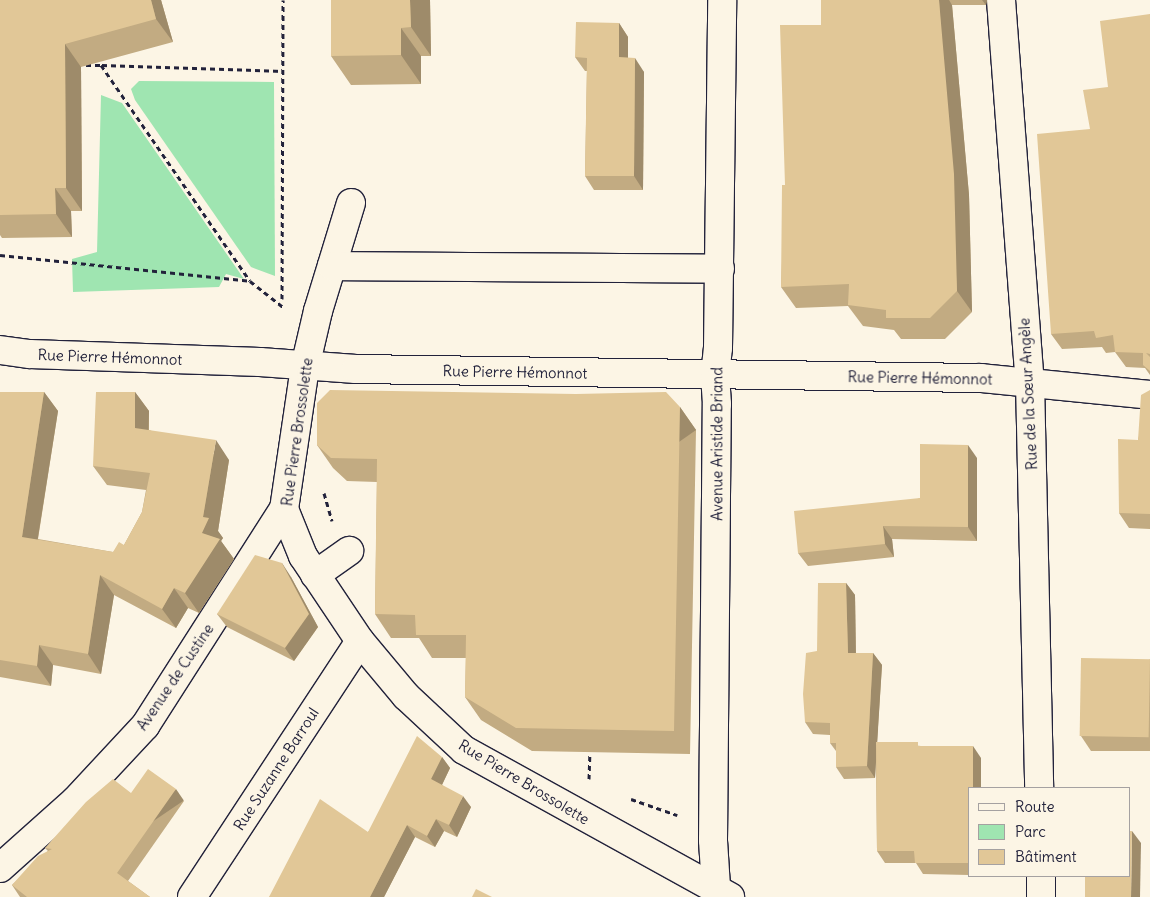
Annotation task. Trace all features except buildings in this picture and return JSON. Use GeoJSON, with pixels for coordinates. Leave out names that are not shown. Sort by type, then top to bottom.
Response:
{"type":"FeatureCollection","features":[{"type":"Feature","properties":{"kind":"street","name":"Avenue Aristide Briand"},"geometry":{"type":"LineString","coordinates":[[722,0],[720,270],[715,376],[717,404],[714,840],[723,892]]}},
{"type":"Feature","properties":{"kind":"street","name":"Rue de la Sœur Angèle"},"geometry":{"type":"LineString","coordinates":[[1001,0],[1030,382],[1039,787]]}},
{"type":"Feature","properties":{"kind":"street","name":"Rue Pierre Brossolette"},"geometry":{"type":"LineString","coordinates":[[351,203],[305,367],[284,509],[315,575],[360,641],[406,696],[464,750],[666,864],[723,892]]}},
{"type":"Feature","properties":{"kind":"street"},"geometry":{"type":"LineString","coordinates":[[332,266],[720,270]]}},
{"type":"Feature","properties":{"kind":"street","name":"Rue Pierre Hémonnot"},"geometry":{"type":"LineString","coordinates":[[0,350],[30,354],[276,362],[305,367],[715,376],[981,378],[1150,395]]}},
{"type":"Feature","properties":{"kind":"street","name":"Avenue de Custine"},"geometry":{"type":"LineString","coordinates":[[0,868],[75,801],[145,726],[284,509]]}},
{"type":"Feature","properties":{"kind":"street"},"geometry":{"type":"LineString","coordinates":[[315,575],[346,553]]}},
{"type":"Feature","properties":{"kind":"street","name":"Rue Suzanne Barroul"},"geometry":{"type":"LineString","coordinates":[[192,897],[360,641]]}},
{"type":"Feature","properties":{"kind":"street"},"geometry":{"type":"LineString","coordinates":[[1040,877],[1041,897]]}},
{"type":"Feature","properties":{"kind":"path"},"geometry":{"type":"LineString","coordinates":[[276,362],[282,306],[283,0]]}},
{"type":"Feature","properties":{"kind":"path"},"geometry":{"type":"LineString","coordinates":[[83,64],[283,71]]}},
{"type":"Feature","properties":{"kind":"path"},"geometry":{"type":"LineString","coordinates":[[101,65],[250,282],[282,306]]}},
{"type":"Feature","properties":{"kind":"path"},"geometry":{"type":"LineString","coordinates":[[0,255],[250,282]]}},
{"type":"Feature","properties":{"kind":"path"},"geometry":{"type":"LineString","coordinates":[[322,488],[346,553]]}},
{"type":"Feature","properties":{"kind":"path"},"geometry":{"type":"LineString","coordinates":[[582,779],[589,782]]}},
{"type":"Feature","properties":{"kind":"green space"},"geometry":{"type":"Polygon","coordinates":[[[139,81],[274,82],[275,276],[251,267],[135,100],[131,89],[139,81]]]}},
{"type":"Feature","properties":{"kind":"green space"},"geometry":{"type":"Polygon","coordinates":[[[101,95],[122,103],[244,279],[226,274],[219,287],[73,292],[72,259],[97,252],[101,95]]]}}]}
